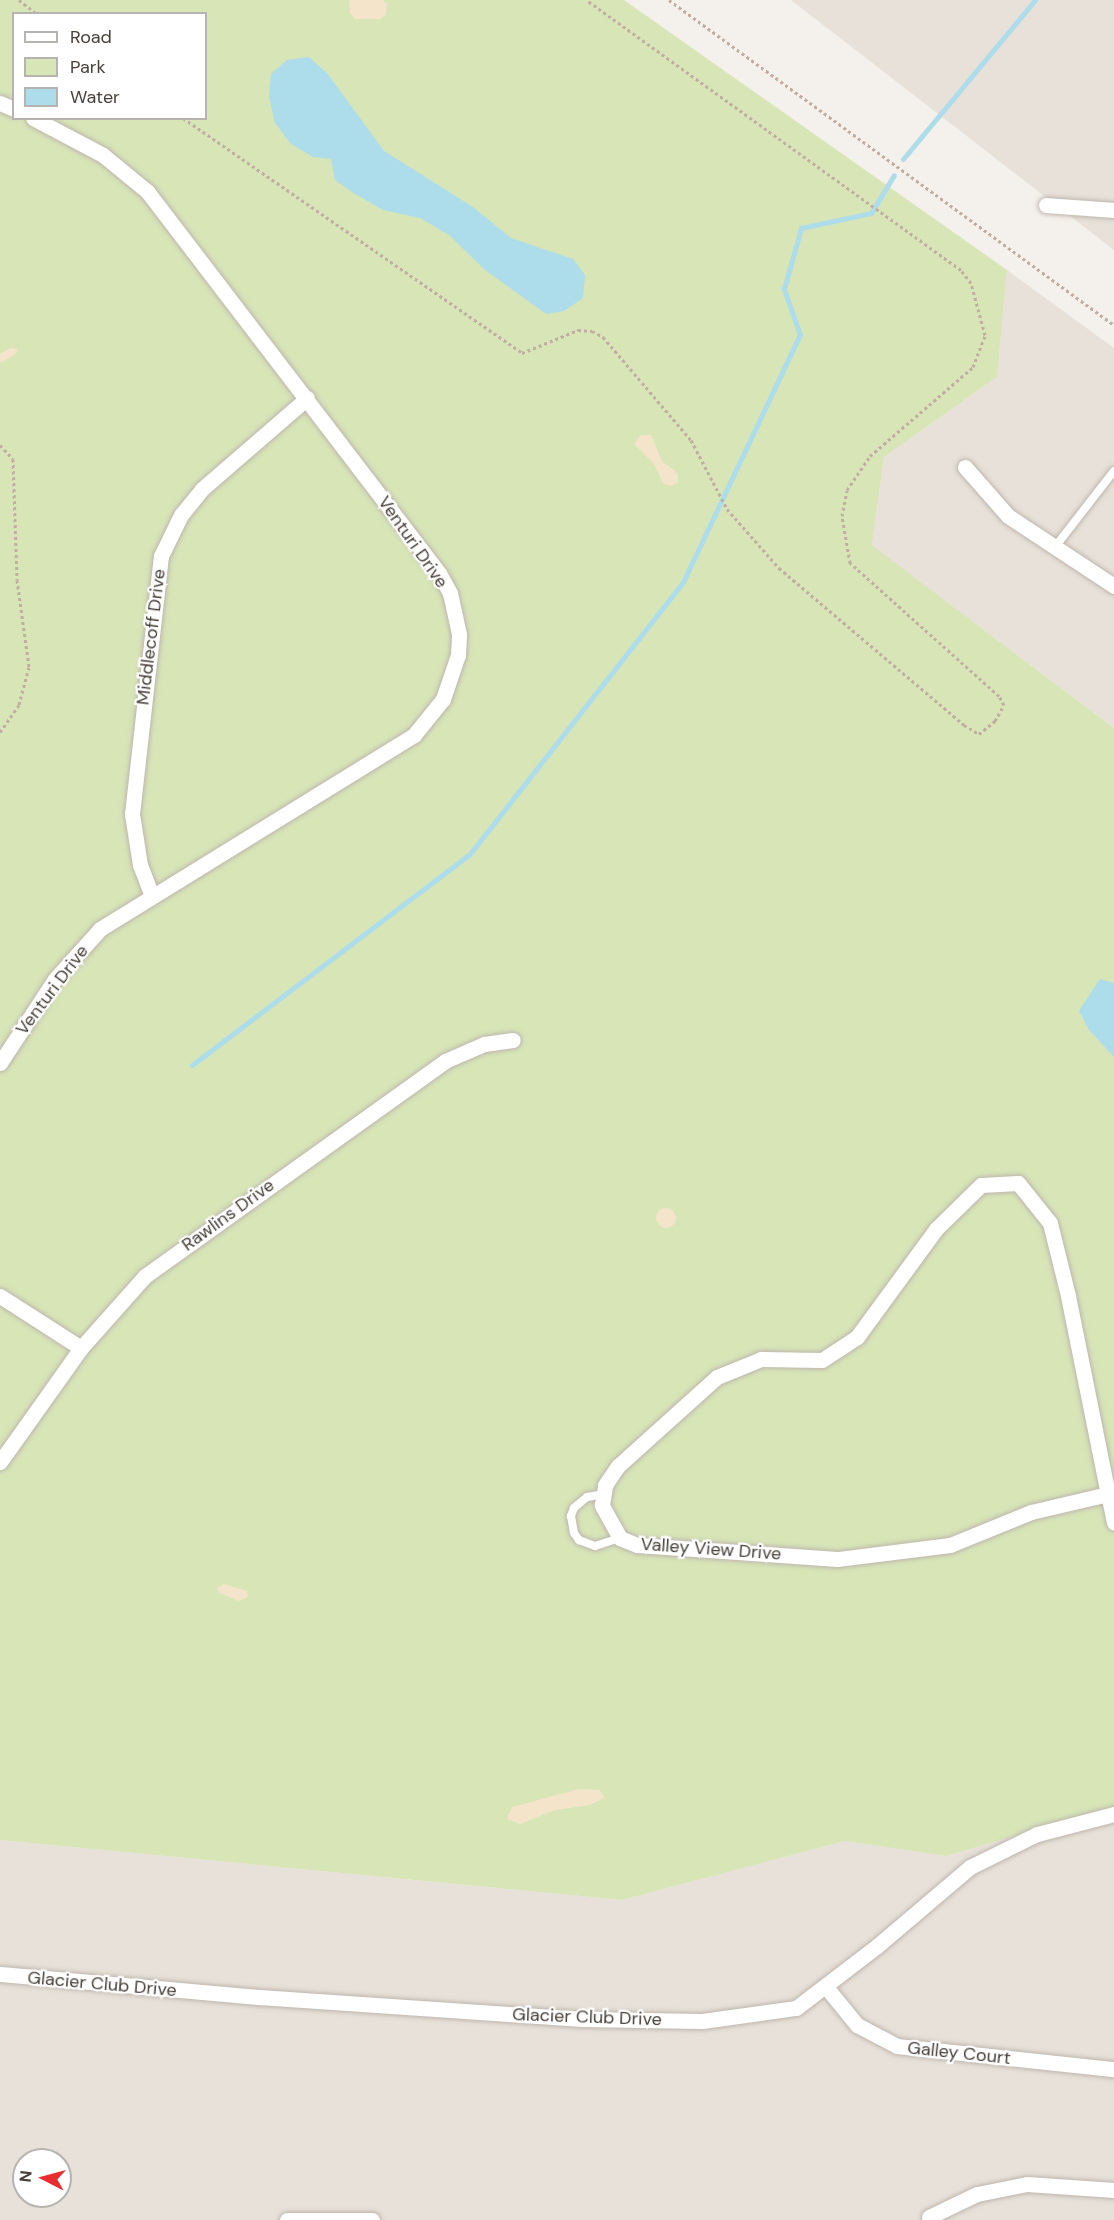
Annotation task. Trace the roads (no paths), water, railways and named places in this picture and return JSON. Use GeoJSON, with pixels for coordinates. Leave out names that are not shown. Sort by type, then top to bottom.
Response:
{"type":"FeatureCollection","features":[{"type":"Feature","properties":{"kind":"street","name":"Venturi Drive"},"geometry":{"type":"LineString","coordinates":[[0,1063],[78,951],[100,929],[414,735],[443,699],[451,681],[459,634],[450,593],[439,573],[148,192],[103,155],[37,120]]}},
{"type":"Feature","properties":{"kind":"street"},"geometry":{"type":"LineString","coordinates":[[1046,205],[1114,210]]}},
{"type":"Feature","properties":{"kind":"street","name":"Middlecoff Drive"},"geometry":{"type":"LineString","coordinates":[[152,896],[140,865],[132,814],[161,556],[181,515],[202,489],[307,398]]}},
{"type":"Feature","properties":{"kind":"street"},"geometry":{"type":"LineString","coordinates":[[965,467],[1008,516],[1114,586]]}},
{"type":"Feature","properties":{"kind":"street","name":"Rawlins Drive"},"geometry":{"type":"LineString","coordinates":[[0,1462],[81,1348],[145,1276],[326,1144],[445,1061],[483,1044],[513,1040]]}},
{"type":"Feature","properties":{"kind":"street"},"geometry":{"type":"LineString","coordinates":[[604,1494],[618,1466],[717,1377],[761,1359],[822,1360],[856,1337],[936,1229],[981,1185],[1018,1184],[1050,1223],[1114,1522]]}},
{"type":"Feature","properties":{"kind":"street"},"geometry":{"type":"LineString","coordinates":[[0,1296],[81,1348]]}},
{"type":"Feature","properties":{"kind":"street","name":"Valley View Drive"},"geometry":{"type":"LineString","coordinates":[[604,1494],[602,1505],[620,1538],[637,1545],[837,1559],[950,1545],[1031,1512],[1108,1494]]}},
{"type":"Feature","properties":{"kind":"street","name":"Glacier Club Drive"},"geometry":{"type":"LineString","coordinates":[[0,1974],[295,2000],[582,2019],[702,2021],[796,2008],[826,1987],[970,1867],[1037,1834],[1114,1814]]}},
{"type":"Feature","properties":{"kind":"street","name":"Galley Court"},"geometry":{"type":"LineString","coordinates":[[826,1987],[857,2025],[897,2046],[1114,2069]]}},
{"type":"Feature","properties":{"kind":"street"},"geometry":{"type":"LineString","coordinates":[[929,2217],[977,2194],[1027,2184],[1114,2190]]}},
{"type":"Feature","properties":{"kind":"street"},"geometry":{"type":"LineString","coordinates":[[287,2220],[372,2220]]}},
{"type":"Feature","properties":{"kind":"lane"},"geometry":{"type":"LineString","coordinates":[[1055,547],[1114,471]]}},
{"type":"Feature","properties":{"kind":"lane"},"geometry":{"type":"LineString","coordinates":[[604,1494],[586,1497],[574,1508],[571,1516],[574,1533],[579,1540],[595,1546],[620,1538]]}},
{"type":"Feature","properties":{"kind":"water"},"geometry":{"type":"Polygon","coordinates":[[[309,57],[327,73],[384,151],[473,207],[511,238],[573,259],[585,275],[583,298],[564,311],[546,314],[485,270],[449,235],[420,218],[383,210],[335,180],[331,159],[313,157],[291,144],[275,123],[269,97],[271,74],[287,60],[309,57]]]}},
{"type":"Feature","properties":{"kind":"water"},"geometry":{"type":"Polygon","coordinates":[[[1100,979],[1114,983],[1114,1057],[1089,1030],[1079,1011],[1100,979]]]}},
{"type":"Feature","properties":{"kind":"waterway"},"geometry":{"type":"LineString","coordinates":[[903,159],[1035,0]]}},
{"type":"Feature","properties":{"kind":"waterway"},"geometry":{"type":"LineString","coordinates":[[192,1065],[469,855],[683,582],[800,335],[784,289],[801,228],[871,213],[894,175]]}}]}
